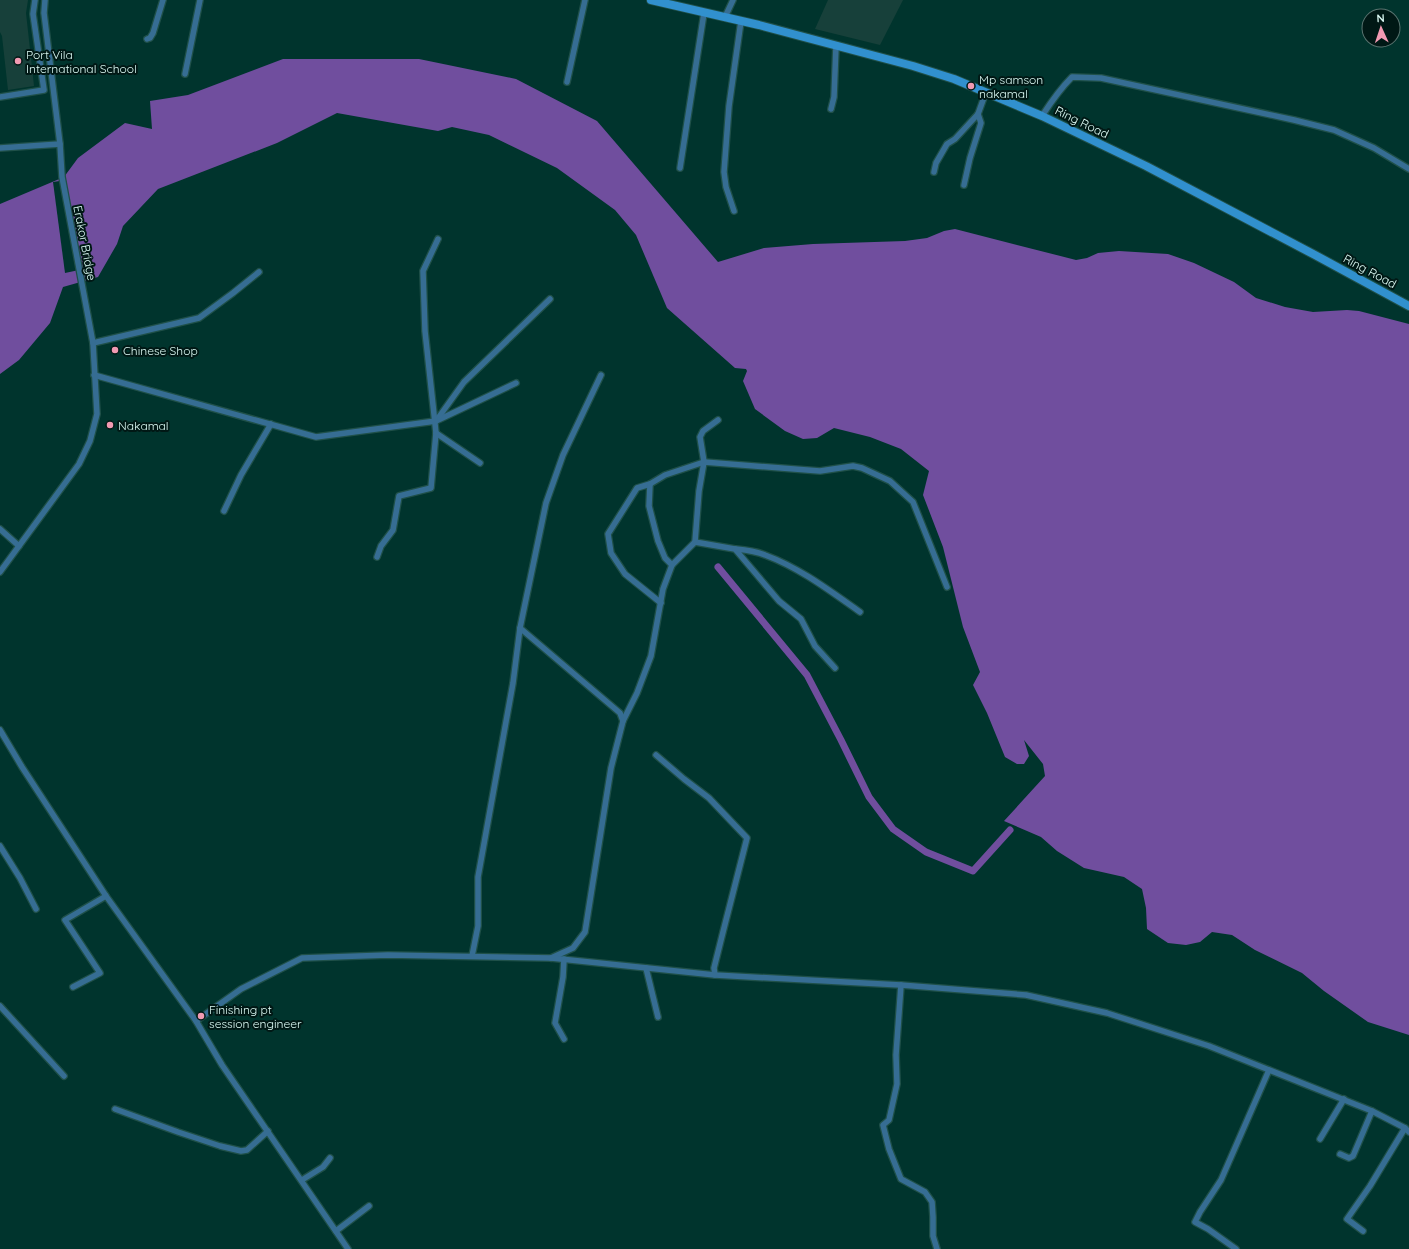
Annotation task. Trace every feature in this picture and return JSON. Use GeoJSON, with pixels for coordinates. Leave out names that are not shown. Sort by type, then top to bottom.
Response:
{"type":"FeatureCollection","features":[{"type":"Feature","properties":{"kind":"main road","name":"Ring Road"},"geometry":{"type":"LineString","coordinates":[[650,0],[725,17],[926,69],[954,79],[1042,116],[1160,174],[1409,306]]}},
{"type":"Feature","properties":{"kind":"street"},"geometry":{"type":"LineString","coordinates":[[0,97],[44,90],[33,14],[35,0]]}},
{"type":"Feature","properties":{"kind":"street","name":"Erakor Bridge"},"geometry":{"type":"LineString","coordinates":[[0,572],[79,464],[88,447],[97,414],[93,343],[62,177],[60,144],[44,15],[46,0]]}},
{"type":"Feature","properties":{"kind":"street"},"geometry":{"type":"LineString","coordinates":[[147,39],[154,33],[163,0]]}},
{"type":"Feature","properties":{"kind":"street"},"geometry":{"type":"LineString","coordinates":[[185,74],[200,0]]}},
{"type":"Feature","properties":{"kind":"street"},"geometry":{"type":"LineString","coordinates":[[567,82],[585,0]]}},
{"type":"Feature","properties":{"kind":"street"},"geometry":{"type":"LineString","coordinates":[[725,17],[733,0]]}},
{"type":"Feature","properties":{"kind":"street"},"geometry":{"type":"LineString","coordinates":[[680,168],[704,12]]}},
{"type":"Feature","properties":{"kind":"street"},"geometry":{"type":"LineString","coordinates":[[33,14],[44,15]]}},
{"type":"Feature","properties":{"kind":"street"},"geometry":{"type":"LineString","coordinates":[[734,211],[726,187],[724,172],[729,106],[741,21]]}},
{"type":"Feature","properties":{"kind":"street"},"geometry":{"type":"LineString","coordinates":[[36,35],[47,34]]}},
{"type":"Feature","properties":{"kind":"street"},"geometry":{"type":"LineString","coordinates":[[831,109],[834,97],[836,46]]}},
{"type":"Feature","properties":{"kind":"street"},"geometry":{"type":"LineString","coordinates":[[39,56],[49,50]]}},
{"type":"Feature","properties":{"kind":"street"},"geometry":{"type":"LineString","coordinates":[[1042,116],[1052,100],[1072,77],[1101,78],[1334,130],[1374,148],[1409,169]]}},
{"type":"Feature","properties":{"kind":"street"},"geometry":{"type":"LineString","coordinates":[[43,82],[52,82]]}},
{"type":"Feature","properties":{"kind":"street"},"geometry":{"type":"LineString","coordinates":[[934,172],[936,164],[947,144],[955,139],[978,114],[986,92]]}},
{"type":"Feature","properties":{"kind":"street"},"geometry":{"type":"LineString","coordinates":[[964,186],[968,165],[981,123],[978,114]]}},
{"type":"Feature","properties":{"kind":"street"},"geometry":{"type":"LineString","coordinates":[[0,148],[60,144]]}},
{"type":"Feature","properties":{"kind":"street"},"geometry":{"type":"LineString","coordinates":[[376,557],[381,546],[393,530],[399,496],[431,488],[436,421],[425,331],[423,271],[438,239]]}},
{"type":"Feature","properties":{"kind":"street"},"geometry":{"type":"LineString","coordinates":[[93,343],[199,318],[259,272]]}},
{"type":"Feature","properties":{"kind":"street"},"geometry":{"type":"LineString","coordinates":[[436,421],[464,382],[550,299]]}},
{"type":"Feature","properties":{"kind":"street"},"geometry":{"type":"LineString","coordinates":[[94,375],[316,437],[436,421],[516,383]]}},
{"type":"Feature","properties":{"kind":"street"},"geometry":{"type":"LineString","coordinates":[[472,956],[478,926],[478,877],[513,683],[520,628],[546,503],[563,455],[601,375]]}},
{"type":"Feature","properties":{"kind":"street"},"geometry":{"type":"LineString","coordinates":[[551,958],[573,948],[585,932],[611,768],[623,721],[638,694],[651,656],[663,589],[672,565],[695,542],[698,491],[704,462],[700,437],[703,431],[718,420]]}},
{"type":"Feature","properties":{"kind":"street"},"geometry":{"type":"LineString","coordinates":[[224,511],[241,475],[270,424]]}},
{"type":"Feature","properties":{"kind":"street"},"geometry":{"type":"LineString","coordinates":[[436,433],[480,463]]}},
{"type":"Feature","properties":{"kind":"street"},"geometry":{"type":"LineString","coordinates":[[661,603],[625,574],[611,553],[608,534],[637,488],[650,484],[665,475],[704,462],[820,471],[853,466],[862,468],[890,481],[913,502],[947,587]]}},
{"type":"Feature","properties":{"kind":"street"},"geometry":{"type":"LineString","coordinates":[[650,484],[649,506],[658,541],[664,558],[672,565]]}},
{"type":"Feature","properties":{"kind":"street"},"geometry":{"type":"LineString","coordinates":[[0,529],[19,546]]}},
{"type":"Feature","properties":{"kind":"street"},"geometry":{"type":"LineString","coordinates":[[695,542],[764,554],[786,564],[821,585],[860,612]]}},
{"type":"Feature","properties":{"kind":"street"},"geometry":{"type":"LineString","coordinates":[[735,549],[779,601],[801,619],[815,646],[835,668]]}},
{"type":"Feature","properties":{"kind":"street"},"geometry":{"type":"LineString","coordinates":[[520,628],[620,713],[623,721]]}},
{"type":"Feature","properties":{"kind":"street"},"geometry":{"type":"LineString","coordinates":[[0,731],[106,896],[196,1021],[222,1065],[348,1249]]}},
{"type":"Feature","properties":{"kind":"street"},"geometry":{"type":"LineString","coordinates":[[656,755],[709,798],[747,838],[714,968],[715,975]]}},
{"type":"Feature","properties":{"kind":"street"},"geometry":{"type":"LineString","coordinates":[[0,846],[20,878],[36,909]]}},
{"type":"Feature","properties":{"kind":"street"},"geometry":{"type":"LineString","coordinates":[[73,987],[100,973],[65,920],[106,896]]}},
{"type":"Feature","properties":{"kind":"street"},"geometry":{"type":"LineString","coordinates":[[196,1021],[240,988],[302,958],[388,955],[551,958],[715,975],[901,985],[1026,995],[1107,1013],[1209,1046],[1344,1099],[1372,1111],[1407,1130],[1347,1219],[1363,1231]]}},
{"type":"Feature","properties":{"kind":"street"},"geometry":{"type":"LineString","coordinates":[[564,959],[563,977],[555,1023],[564,1039]]}},
{"type":"Feature","properties":{"kind":"street"},"geometry":{"type":"LineString","coordinates":[[646,968],[658,1017]]}},
{"type":"Feature","properties":{"kind":"street"},"geometry":{"type":"LineString","coordinates":[[901,985],[896,1048],[897,1084],[889,1120],[883,1125],[889,1149],[901,1179],[924,1192],[932,1202],[934,1217],[932,1236],[937,1249]]}},
{"type":"Feature","properties":{"kind":"street"},"geometry":{"type":"LineString","coordinates":[[0,1006],[64,1076]]}},
{"type":"Feature","properties":{"kind":"street"},"geometry":{"type":"LineString","coordinates":[[1236,1249],[1208,1229],[1195,1222],[1221,1180],[1269,1070]]}},
{"type":"Feature","properties":{"kind":"street"},"geometry":{"type":"LineString","coordinates":[[1320,1139],[1344,1099]]}},
{"type":"Feature","properties":{"kind":"street"},"geometry":{"type":"LineString","coordinates":[[115,1109],[178,1132],[241,1152],[247,1150],[268,1131]]}},
{"type":"Feature","properties":{"kind":"street"},"geometry":{"type":"LineString","coordinates":[[1340,1154],[1350,1158],[1353,1156],[1372,1111]]}},
{"type":"Feature","properties":{"kind":"street"},"geometry":{"type":"LineString","coordinates":[[302,1180],[323,1167],[330,1158]]}},
{"type":"Feature","properties":{"kind":"street"},"geometry":{"type":"LineString","coordinates":[[336,1231],[369,1206]]}},
{"type":"Feature","properties":{"kind":"shaded area","name":"Port Vila International School"},"geometry":{"type":"Polygon","coordinates":[[[0,0],[28,0],[26,13],[34,86],[8,90],[2,36],[0,32],[0,0]]]}},
{"type":"Feature","properties":{"kind":"shaded area"},"geometry":{"type":"Polygon","coordinates":[[[828,0],[903,0],[880,45],[815,29],[828,0]]]}},
{"type":"Feature","properties":{"kind":"shaded area"},"geometry":{"type":"Polygon","coordinates":[[[283,59],[419,59],[516,79],[597,121],[718,262],[764,248],[813,244],[905,241],[927,238],[944,231],[955,229],[1076,260],[1087,258],[1098,253],[1119,251],[1168,254],[1194,263],[1234,282],[1256,298],[1285,307],[1313,312],[1347,310],[1359,311],[1409,324],[1409,1035],[1368,1022],[1324,991],[1302,973],[1255,950],[1232,935],[1212,932],[1200,942],[1186,945],[1168,943],[1147,929],[1146,908],[1142,889],[1124,877],[1084,868],[1057,851],[1041,837],[1004,821],[1045,776],[1043,764],[1024,740],[1029,756],[1024,764],[1017,764],[1005,757],[987,713],[973,685],[980,672],[963,627],[943,547],[923,495],[929,471],[901,449],[870,437],[834,428],[817,438],[803,439],[785,431],[755,409],[743,381],[747,371],[746,369],[735,368],[667,308],[636,235],[615,210],[557,168],[489,135],[452,127],[438,131],[337,113],[277,143],[158,189],[123,226],[117,244],[98,277],[63,287],[50,323],[19,360],[0,374],[0,204],[64,177],[78,158],[125,123],[152,129],[150,101],[188,95],[283,59]]]}},
{"type":"Feature","properties":{"kind":"pier"},"geometry":{"type":"Polygon","coordinates":[[[66,180],[79,270],[65,273],[53,182],[66,180]]]}},
{"type":"Feature","properties":{"kind":"waterway"},"geometry":{"type":"LineString","coordinates":[[718,567],[807,675],[869,797],[893,829],[926,852],[973,871],[1010,830]]}},
{"type":"Feature","properties":{"kind":"place","name":"Port Vila International School"},"geometry":{"type":"Point","coordinates":[18,61]}},
{"type":"Feature","properties":{"kind":"place","name":"Mp samson nakamal"},"geometry":{"type":"Point","coordinates":[971,86]}},
{"type":"Feature","properties":{"kind":"place","name":"Chinese Shop"},"geometry":{"type":"Point","coordinates":[115,350]}},
{"type":"Feature","properties":{"kind":"place","name":"Nakamal"},"geometry":{"type":"Point","coordinates":[110,425]}},
{"type":"Feature","properties":{"kind":"place","name":"Finishing pt session engineer"},"geometry":{"type":"Point","coordinates":[201,1016]}}]}
